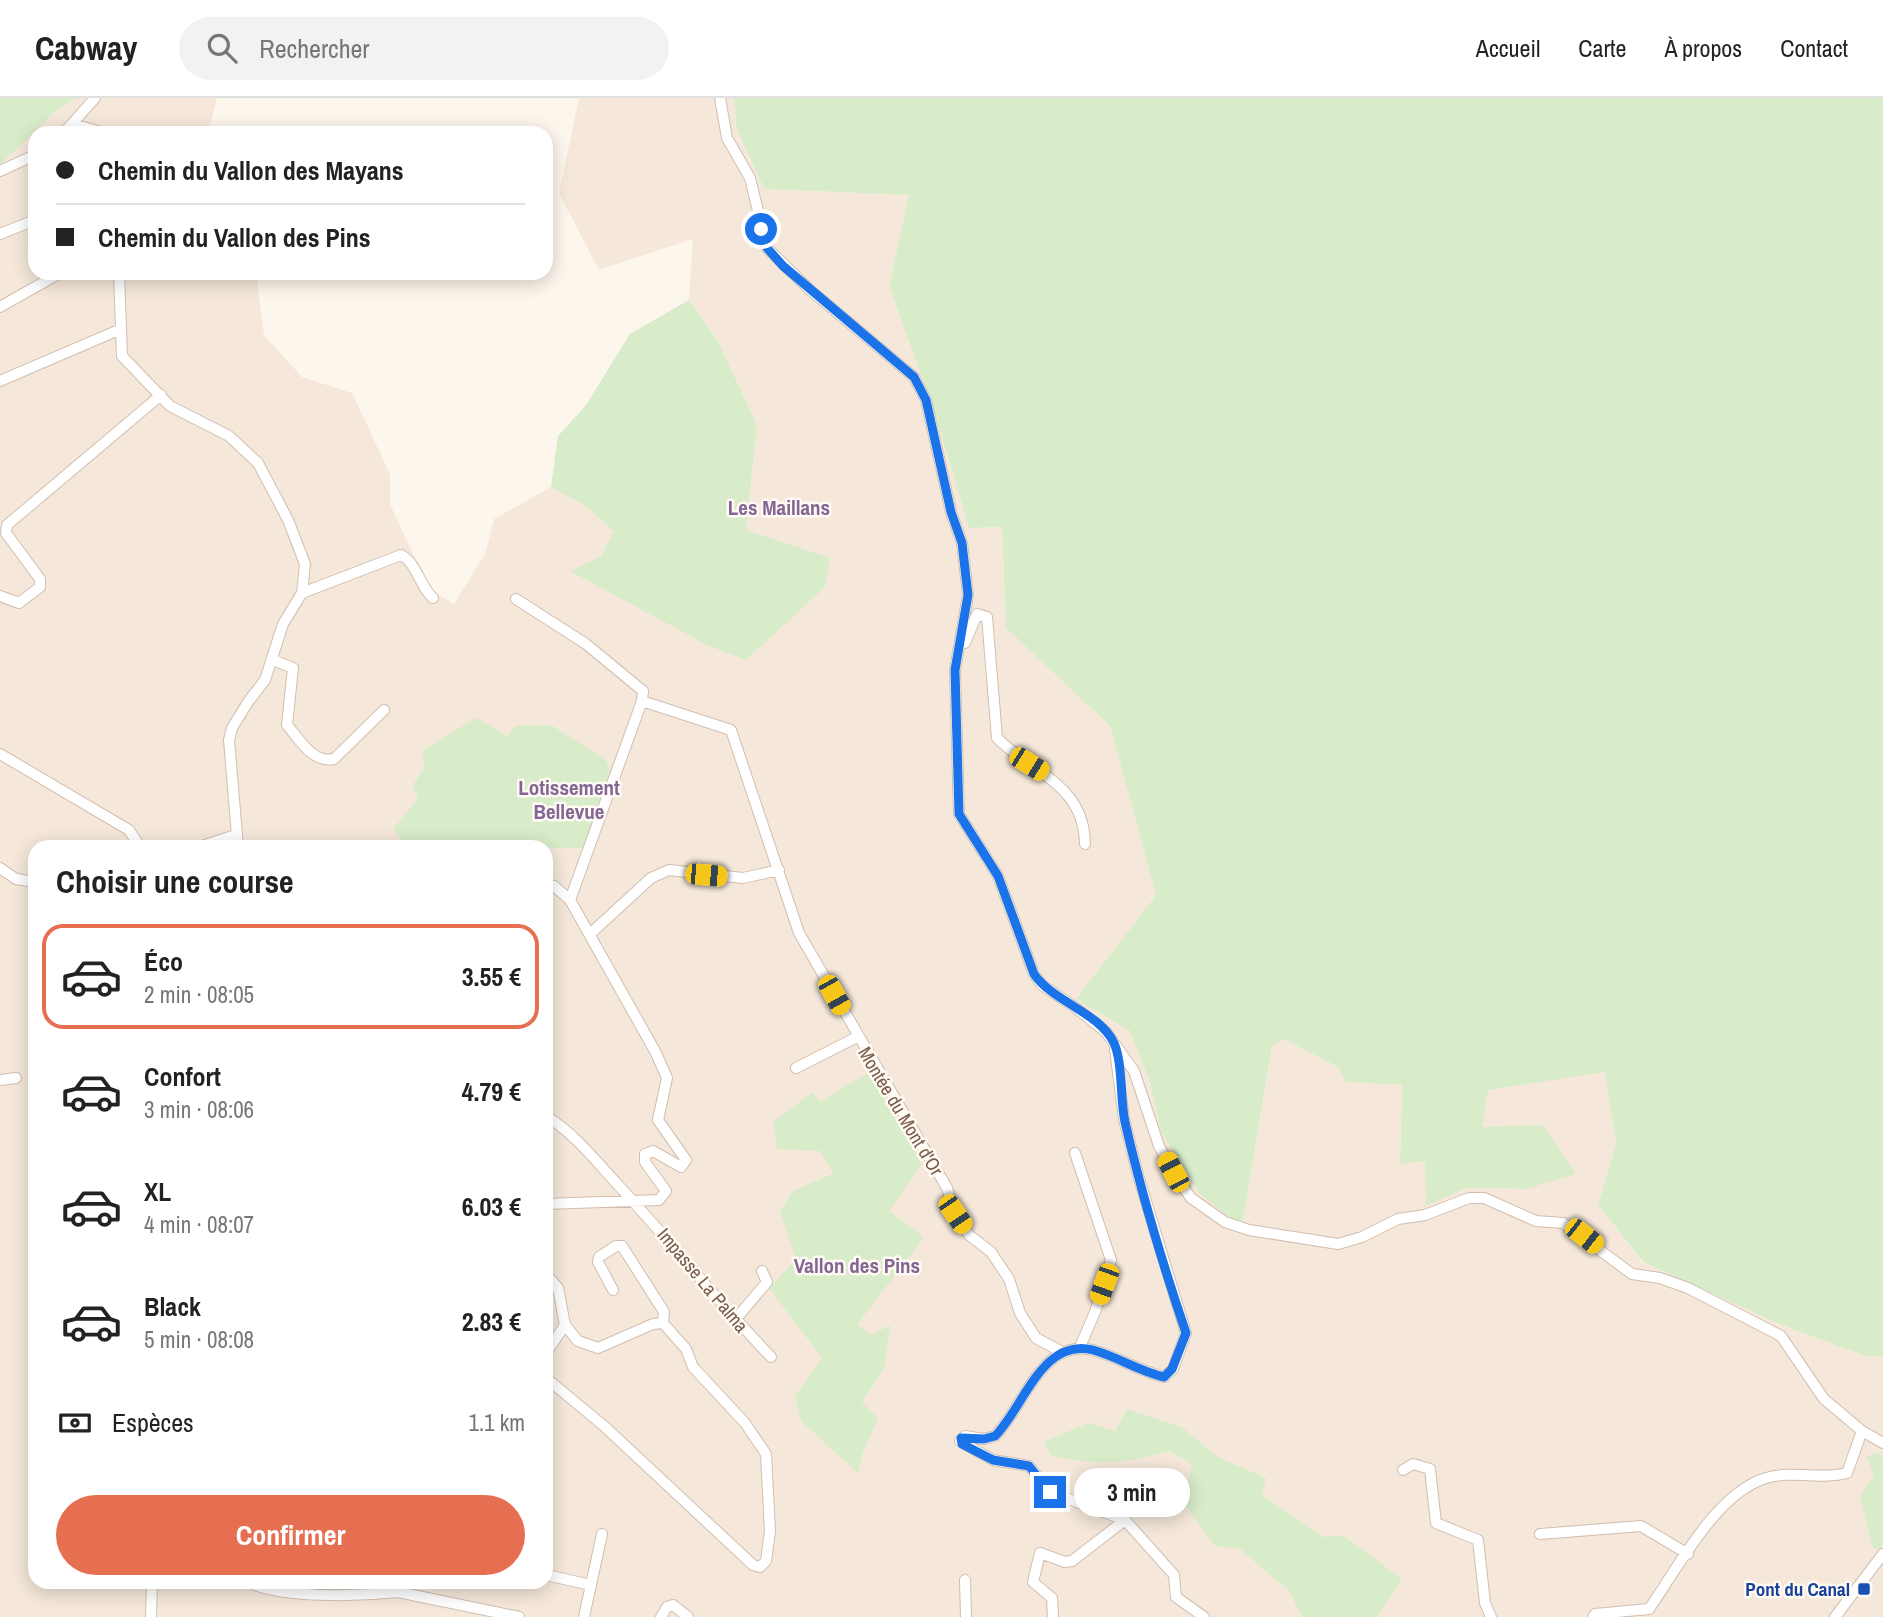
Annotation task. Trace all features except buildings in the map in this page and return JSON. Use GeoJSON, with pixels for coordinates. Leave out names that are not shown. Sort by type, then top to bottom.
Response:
{"type":"FeatureCollection","features":[{"type":"Feature","properties":{"kind":"street"},"geometry":{"type":"LineString","coordinates":[[80,126],[73,124],[95,98]]}},
{"type":"Feature","properties":{"kind":"street"},"geometry":{"type":"LineString","coordinates":[[720,98],[727,138],[750,178],[767,248],[809,289],[914,377],[926,400],[964,556],[968,595],[956,684],[959,814],[998,876],[1034,974],[1042,985],[1076,1007],[1114,1044],[1134,1071],[1159,1146],[1191,1198],[1225,1222],[1249,1230],[1338,1244],[1362,1237],[1398,1219],[1425,1215],[1469,1198],[1484,1198],[1536,1221],[1563,1223],[1632,1274],[1660,1278],[1688,1288],[1781,1336],[1824,1399],[1862,1431],[1883,1443]]}},
{"type":"Feature","properties":{"kind":"street"},"geometry":{"type":"LineString","coordinates":[[0,171],[28,158]]}},
{"type":"Feature","properties":{"kind":"street"},"geometry":{"type":"LineString","coordinates":[[0,234],[28,223]]}},
{"type":"Feature","properties":{"kind":"street"},"geometry":{"type":"LineString","coordinates":[[0,307],[48,280]]}},
{"type":"Feature","properties":{"kind":"street"},"geometry":{"type":"LineString","coordinates":[[119,280],[122,356],[180,414],[229,436],[258,463],[288,520],[305,564],[302,593],[283,624],[265,680],[232,728],[229,740],[237,840]]}},
{"type":"Feature","properties":{"kind":"street"},"geometry":{"type":"LineString","coordinates":[[0,382],[121,329]]}},
{"type":"Feature","properties":{"kind":"street"},"geometry":{"type":"LineString","coordinates":[[0,596],[19,603],[40,587],[40,579],[6,533],[7,525],[161,395]]}},
{"type":"Feature","properties":{"kind":"street"},"geometry":{"type":"LineString","coordinates":[[302,593],[401,555],[409,559],[422,589],[433,598]]}},
{"type":"Feature","properties":{"kind":"street"},"geometry":{"type":"LineString","coordinates":[[516,599],[586,644],[643,691],[642,701],[570,900]]}},
{"type":"Feature","properties":{"kind":"street"},"geometry":{"type":"LineString","coordinates":[[956,684],[965,640],[973,622],[977,614],[987,617],[997,738],[1071,796],[1085,827],[1085,844]]}},
{"type":"Feature","properties":{"kind":"street"},"geometry":{"type":"LineString","coordinates":[[273,660],[293,668],[287,725],[314,757],[325,761],[334,759],[384,710]]}},
{"type":"Feature","properties":{"kind":"street","name":"Montée du Mont d'Or"},"geometry":{"type":"LineString","coordinates":[[642,701],[731,730],[799,933],[947,1188],[955,1214],[969,1235],[990,1252],[1009,1279],[1020,1313],[1036,1338],[1062,1352]]}},
{"type":"Feature","properties":{"kind":"street"},"geometry":{"type":"LineString","coordinates":[[0,754],[129,830],[135,840]]}},
{"type":"Feature","properties":{"kind":"street"},"geometry":{"type":"LineString","coordinates":[[0,868],[16,879],[28,881]]}},
{"type":"Feature","properties":{"kind":"street"},"geometry":{"type":"LineString","coordinates":[[590,934],[651,878],[669,870],[743,878],[779,870]]}},
{"type":"Feature","properties":{"kind":"street"},"geometry":{"type":"LineString","coordinates":[[553,887],[557,887],[570,900],[656,1053],[667,1078],[658,1120],[686,1160],[681,1167],[676,1166],[649,1151],[645,1162],[666,1191],[659,1199],[635,1203],[553,1204]]}},
{"type":"Feature","properties":{"kind":"street"},"geometry":{"type":"LineString","coordinates":[[796,1068],[857,1037]]}},
{"type":"Feature","properties":{"kind":"street"},"geometry":{"type":"LineString","coordinates":[[1114,1044],[1127,1130],[1170,1286],[1186,1333],[1172,1369],[1164,1377],[1080,1347],[1062,1352],[1040,1372],[995,1436],[984,1439],[965,1436],[960,1441],[993,1460],[1029,1466],[1050,1492],[1125,1520],[1174,1576],[1175,1597],[1204,1617]]}},
{"type":"Feature","properties":{"kind":"street"},"geometry":{"type":"LineString","coordinates":[[0,1080],[16,1078]]}},
{"type":"Feature","properties":{"kind":"street","name":"Impasse La Palma"},"geometry":{"type":"LineString","coordinates":[[553,1121],[571,1133],[735,1320],[771,1357]]}},
{"type":"Feature","properties":{"kind":"street"},"geometry":{"type":"LineString","coordinates":[[1075,1153],[1111,1261],[1095,1312],[1080,1347]]}},
{"type":"Feature","properties":{"kind":"street"},"geometry":{"type":"LineString","coordinates":[[553,1384],[604,1426],[753,1565],[760,1567],[766,1561],[769,1531],[766,1454],[745,1423],[693,1367],[686,1349],[663,1323],[664,1311],[622,1246],[616,1246],[599,1257],[598,1262],[613,1290]]}},
{"type":"Feature","properties":{"kind":"street"},"geometry":{"type":"LineString","coordinates":[[735,1320],[767,1282],[762,1271]]}},
{"type":"Feature","properties":{"kind":"street"},"geometry":{"type":"LineString","coordinates":[[553,1282],[558,1288],[565,1325],[578,1341],[598,1348],[663,1323]]}},
{"type":"Feature","properties":{"kind":"street"},"geometry":{"type":"LineString","coordinates":[[553,1343],[565,1325]]}},
{"type":"Feature","properties":{"kind":"street"},"geometry":{"type":"LineString","coordinates":[[1593,1617],[1595,1614],[1649,1609],[1723,1505],[1743,1488],[1766,1478],[1792,1474],[1836,1476],[1847,1473],[1862,1431]]}},
{"type":"Feature","properties":{"kind":"street"},"geometry":{"type":"LineString","coordinates":[[1403,1470],[1413,1464],[1430,1469],[1436,1523],[1478,1540],[1485,1603],[1491,1617]]}},
{"type":"Feature","properties":{"kind":"street"},"geometry":{"type":"LineString","coordinates":[[1054,1617],[1052,1598],[1032,1582],[1040,1553],[1065,1562],[1072,1561],[1125,1520]]}},
{"type":"Feature","properties":{"kind":"street"},"geometry":{"type":"LineString","coordinates":[[1540,1534],[1641,1526],[1688,1554]]}},
{"type":"Feature","properties":{"kind":"street"},"geometry":{"type":"LineString","coordinates":[[584,1617],[602,1534]]}},
{"type":"Feature","properties":{"kind":"street"},"geometry":{"type":"LineString","coordinates":[[1835,1617],[1883,1554]]}},
{"type":"Feature","properties":{"kind":"street"},"geometry":{"type":"LineString","coordinates":[[553,1577],[591,1585]]}},
{"type":"Feature","properties":{"kind":"street"},"geometry":{"type":"LineString","coordinates":[[965,1580],[966,1617]]}},
{"type":"Feature","properties":{"kind":"street"},"geometry":{"type":"LineString","coordinates":[[151,1617],[152,1589]]}},
{"type":"Feature","properties":{"kind":"street"},"geometry":{"type":"LineString","coordinates":[[268,1589],[373,1594],[393,1589]]}},
{"type":"Feature","properties":{"kind":"street"},"geometry":{"type":"LineString","coordinates":[[407,1589],[473,1612],[519,1617]]}},
{"type":"Feature","properties":{"kind":"street"},"geometry":{"type":"LineString","coordinates":[[661,1617],[667,1607],[673,1605],[688,1617]]}},
{"type":"Feature","properties":{"kind":"shaded area"},"geometry":{"type":"Polygon","coordinates":[[[76,98],[217,98],[210,126],[40,126],[57,110],[76,98]]]}},
{"type":"Feature","properties":{"kind":"shaded area"},"geometry":{"type":"Polygon","coordinates":[[[579,98],[734,98],[736,127],[764,189],[909,195],[889,286],[936,417],[969,528],[1002,527],[1006,628],[1110,726],[1156,895],[1076,999],[1130,1031],[1151,1086],[1160,1130],[1242,1227],[1272,1046],[1284,1039],[1338,1067],[1346,1082],[1402,1085],[1400,1163],[1425,1160],[1427,1205],[1466,1188],[1526,1189],[1482,1127],[1488,1089],[1606,1072],[1616,1144],[1598,1205],[1642,1262],[1779,1324],[1865,1356],[1883,1357],[1883,1459],[1879,1452],[1874,1476],[1883,1551],[1883,1617],[0,1617],[0,165],[28,138],[28,280],[257,280],[264,335],[302,377],[352,393],[390,474],[390,504],[429,589],[454,604],[486,552],[494,519],[551,487],[587,507],[614,532],[600,557],[571,571],[746,530],[757,425],[718,341],[689,300],[693,239],[599,270],[559,193],[579,98]]]}},
{"type":"Feature","properties":{"kind":"green space"},"geometry":{"type":"Polygon","coordinates":[[[0,98],[76,98],[57,110],[40,126],[28,126],[28,138],[0,165],[0,98]]]}},
{"type":"Feature","properties":{"kind":"green space"},"geometry":{"type":"Polygon","coordinates":[[[734,98],[1883,98],[1883,1357],[1865,1356],[1779,1324],[1643,1262],[1598,1205],[1616,1144],[1605,1072],[1488,1090],[1482,1127],[1543,1125],[1576,1174],[1526,1189],[1466,1188],[1426,1206],[1425,1161],[1400,1164],[1402,1085],[1346,1082],[1338,1067],[1284,1039],[1272,1046],[1242,1227],[1199,1193],[1160,1130],[1151,1086],[1130,1031],[1076,999],[1156,895],[1110,726],[1006,628],[1002,527],[969,528],[936,417],[889,286],[909,195],[764,189],[736,127],[734,98]]]}},
{"type":"Feature","properties":{"kind":"green space"},"geometry":{"type":"Polygon","coordinates":[[[689,300],[718,341],[757,425],[746,530],[830,558],[825,587],[746,660],[709,646],[570,571],[600,557],[614,532],[587,507],[551,487],[558,436],[586,405],[630,334],[689,300]]]}},
{"type":"Feature","properties":{"kind":"green space"},"geometry":{"type":"Polygon","coordinates":[[[476,718],[507,736],[516,726],[551,725],[606,760],[610,771],[583,848],[553,848],[553,840],[402,840],[393,829],[418,798],[412,786],[425,767],[422,751],[476,718]]]}},
{"type":"Feature","properties":{"kind":"green space"},"geometry":{"type":"Polygon","coordinates":[[[869,1072],[922,1164],[889,1211],[924,1237],[857,1325],[871,1335],[890,1325],[884,1369],[862,1402],[878,1419],[863,1452],[858,1473],[801,1421],[795,1396],[822,1358],[769,1288],[796,1259],[780,1211],[793,1191],[834,1173],[820,1151],[777,1149],[773,1122],[813,1092],[820,1102],[869,1072]]]}},
{"type":"Feature","properties":{"kind":"green space"},"geometry":{"type":"Polygon","coordinates":[[[1127,1409],[1183,1428],[1218,1457],[1266,1478],[1262,1495],[1323,1537],[1344,1536],[1402,1579],[1377,1617],[1302,1617],[1289,1591],[1240,1549],[1215,1546],[1183,1502],[1192,1464],[1170,1451],[1139,1459],[1111,1462],[1051,1456],[1044,1442],[1088,1423],[1115,1431],[1127,1409]]]}},
{"type":"Feature","properties":{"kind":"green space"},"geometry":{"type":"Polygon","coordinates":[[[1879,1452],[1883,1459],[1883,1551],[1873,1548],[1860,1496],[1874,1476],[1867,1456],[1879,1452]]]}},
{"type":"Feature","properties":{"kind":"green space"},"geometry":{"type":"Polygon","coordinates":[[[315,1589],[367,1589],[348,1590],[315,1589]]]}},
{"type":"Feature","properties":{"kind":"place","name":"Pont du Canal"},"geometry":{"type":"Point","coordinates":[1864,1589]}},
{"type":"Feature","properties":{"kind":"district","name":"Les Maillans"},"geometry":{"type":"Point","coordinates":[779,508]}},
{"type":"Feature","properties":{"kind":"district","name":"Lotissement Bellevue"},"geometry":{"type":"Point","coordinates":[569,800]}},
{"type":"Feature","properties":{"kind":"district","name":"Vallon des Pins"},"geometry":{"type":"Point","coordinates":[857,1266]}},
{"type":"Feature","properties":{"kind":"route"},"geometry":{"type":"LineString","coordinates":[[761,229],[767,248],[783,266],[914,377],[926,400],[951,512],[962,543],[968,595],[955,670],[959,814],[998,876],[1034,974],[1054,995],[1076,1007],[1106,1032],[1114,1044],[1124,1119],[1170,1286],[1186,1333],[1172,1369],[1164,1377],[1097,1351],[1080,1347],[1062,1352],[1040,1372],[995,1436],[989,1439],[965,1436],[961,1438],[962,1444],[993,1460],[1029,1466],[1036,1471],[1050,1492]]}}]}
